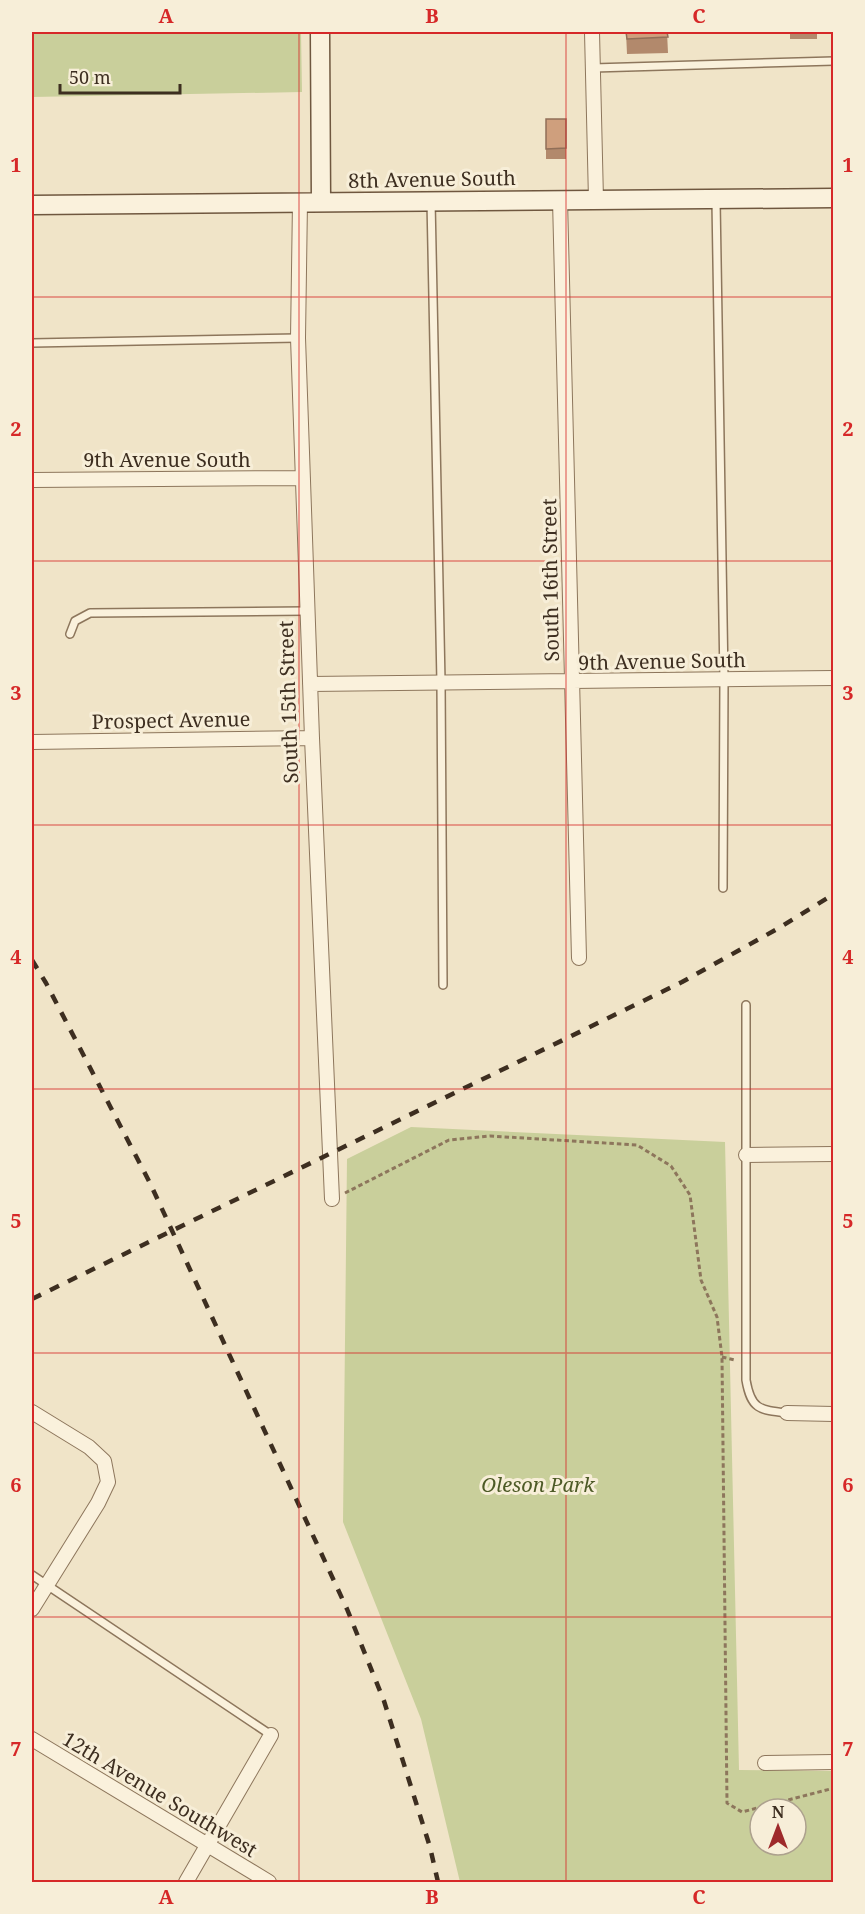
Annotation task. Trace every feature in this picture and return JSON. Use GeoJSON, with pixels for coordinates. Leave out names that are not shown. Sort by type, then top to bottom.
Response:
{"type":"FeatureCollection","features":[{"type":"Feature","properties":{"kind":"street"},"geometry":{"type":"LineString","coordinates":[[320,32],[321,202]]}},
{"type":"Feature","properties":{"kind":"street"},"geometry":{"type":"LineString","coordinates":[[592,32],[596,200]]}},
{"type":"Feature","properties":{"kind":"street","name":"8th Avenue South"},"geometry":{"type":"LineString","coordinates":[[32,205],[834,198]]}},
{"type":"Feature","properties":{"kind":"street","name":"South 16th Street"},"geometry":{"type":"LineString","coordinates":[[560,200],[579,958]]}},
{"type":"Feature","properties":{"kind":"street","name":"South 15th Street"},"geometry":{"type":"LineString","coordinates":[[300,202],[298,338],[332,1199]]}},
{"type":"Feature","properties":{"kind":"street","name":"9th Avenue South"},"geometry":{"type":"LineString","coordinates":[[32,480],[303,478]]}},
{"type":"Feature","properties":{"kind":"street","name":"9th Avenue South"},"geometry":{"type":"LineString","coordinates":[[310,684],[834,678]]}},
{"type":"Feature","properties":{"kind":"street","name":"Prospect Avenue"},"geometry":{"type":"LineString","coordinates":[[32,742],[312,738]]}},
{"type":"Feature","properties":{"kind":"street"},"geometry":{"type":"LineString","coordinates":[[746,1155],[834,1154]]}},
{"type":"Feature","properties":{"kind":"street"},"geometry":{"type":"LineString","coordinates":[[32,1412],[89,1447],[104,1461],[108,1482],[32,1609]]}},
{"type":"Feature","properties":{"kind":"street"},"geometry":{"type":"LineString","coordinates":[[786,1413],[834,1414]]}},
{"type":"Feature","properties":{"kind":"street"},"geometry":{"type":"LineString","coordinates":[[186,1882],[271,1735]]}},
{"type":"Feature","properties":{"kind":"street","name":"12th Avenue Southwest"},"geometry":{"type":"LineString","coordinates":[[32,1740],[269,1882]]}},
{"type":"Feature","properties":{"kind":"street"},"geometry":{"type":"LineString","coordinates":[[765,1763],[834,1762]]}},
{"type":"Feature","properties":{"kind":"lane"},"geometry":{"type":"LineString","coordinates":[[593,68],[834,61]]}},
{"type":"Feature","properties":{"kind":"lane"},"geometry":{"type":"LineString","coordinates":[[716,199],[724,680],[723,888]]}},
{"type":"Feature","properties":{"kind":"lane"},"geometry":{"type":"LineString","coordinates":[[432,201],[441,682],[443,985]]}},
{"type":"Feature","properties":{"kind":"lane"},"geometry":{"type":"LineString","coordinates":[[32,343],[298,338]]}},
{"type":"Feature","properties":{"kind":"lane"},"geometry":{"type":"LineString","coordinates":[[70,634],[75,621],[90,613],[307,611]]}},
{"type":"Feature","properties":{"kind":"lane"},"geometry":{"type":"LineString","coordinates":[[746,1005],[746,1380],[749,1398],[762,1410],[786,1413]]}},
{"type":"Feature","properties":{"kind":"lane"},"geometry":{"type":"LineString","coordinates":[[32,1575],[271,1735]]}},
{"type":"Feature","properties":{"kind":"path"},"geometry":{"type":"LineString","coordinates":[[332,1199],[449,1140],[480,1137],[637,1145],[671,1166],[690,1195],[701,1280],[717,1317],[722,1357],[727,1803],[742,1812],[834,1788]]}},
{"type":"Feature","properties":{"kind":"green space"},"geometry":{"type":"Polygon","coordinates":[[[32,32],[301,32],[302,92],[32,97],[32,32]]]}},
{"type":"Feature","properties":{"kind":"green space","name":"Oleson Park"},"geometry":{"type":"Polygon","coordinates":[[[411,1127],[725,1142],[739,1770],[833,1771],[833,1882],[460,1882],[421,1719],[343,1522],[347,1159],[411,1127]]]}},
{"type":"Feature","properties":{"kind":"building"},"geometry":{"type":"Polygon","coordinates":[[[626,32],[667,32],[668,37],[627,39],[626,32]]]}},
{"type":"Feature","properties":{"kind":"building"},"geometry":{"type":"Polygon","coordinates":[[[546,119],[566,119],[566,148],[546,149],[546,119]]]}},
{"type":"Feature","properties":{"kind":"railway"},"geometry":{"type":"LineString","coordinates":[[32,1299],[682,982],[779,928],[834,894]]}},
{"type":"Feature","properties":{"kind":"railway"},"geometry":{"type":"LineString","coordinates":[[32,960],[150,1183],[347,1609],[384,1701],[430,1847],[438,1882]]}}]}
